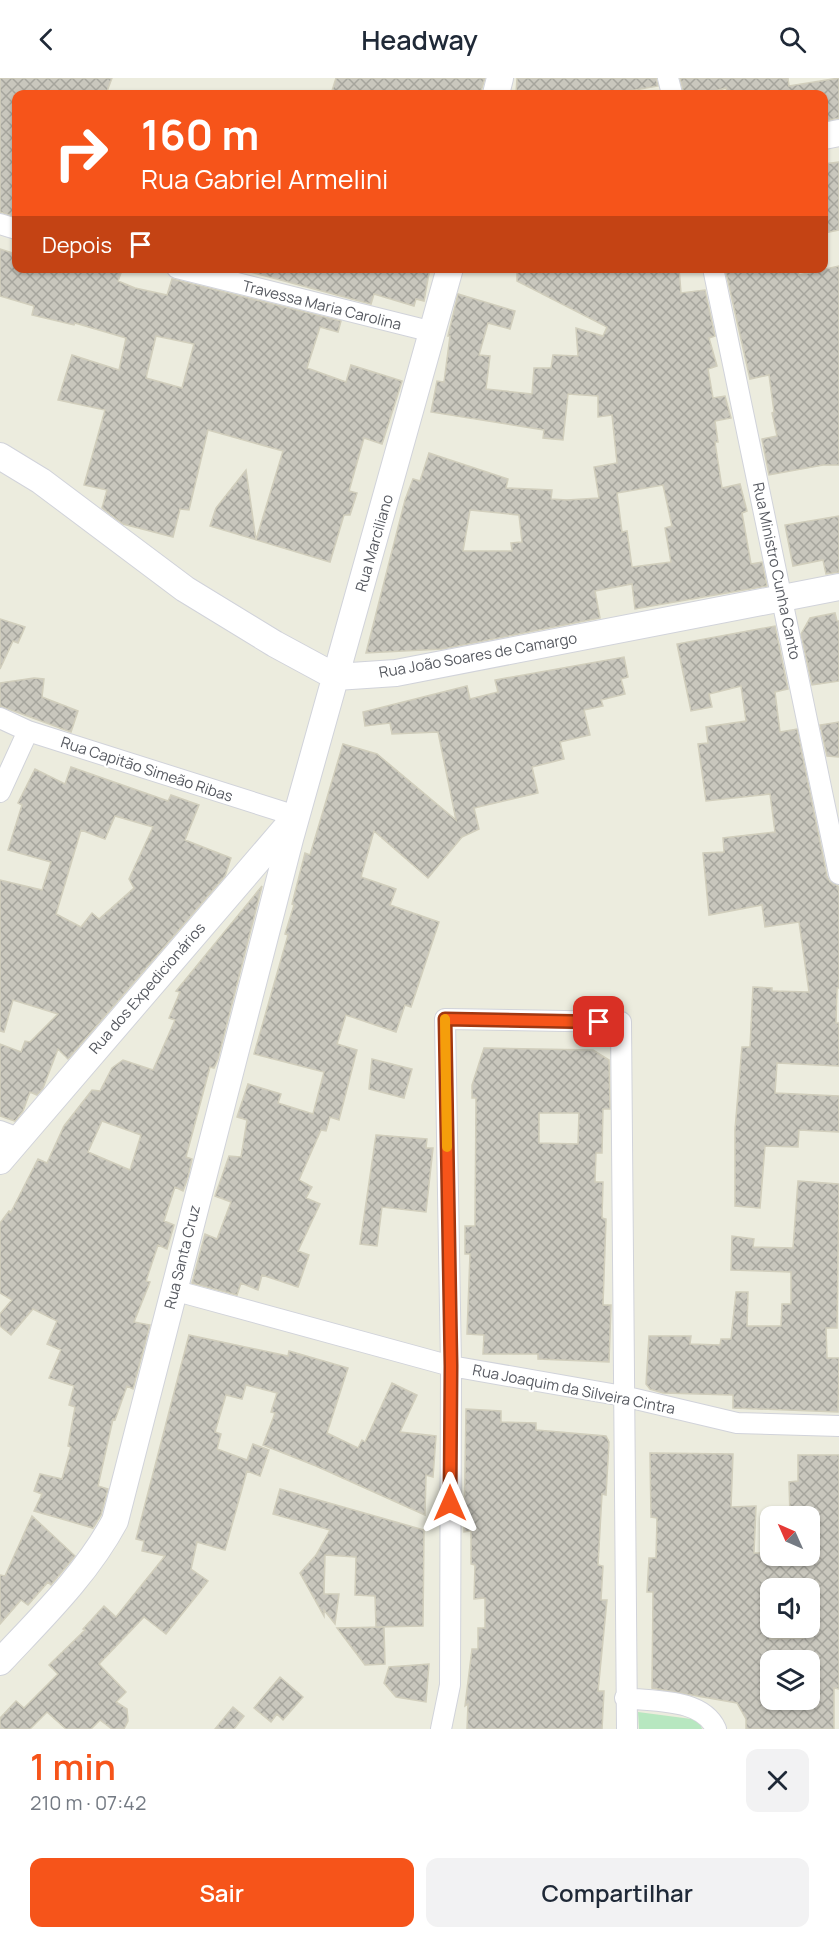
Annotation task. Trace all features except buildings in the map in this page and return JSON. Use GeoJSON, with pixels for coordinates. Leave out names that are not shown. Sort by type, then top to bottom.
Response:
{"type":"FeatureCollection","features":[{"type":"Feature","properties":{"kind":"street","name":"Travessa Maria Carolina"},"geometry":{"type":"LineString","coordinates":[[197,273],[433,332]]}},
{"type":"Feature","properties":{"kind":"street","name":"Rua Marciliano"},"geometry":{"type":"LineString","coordinates":[[296,816],[449,273]]}},
{"type":"Feature","properties":{"kind":"street","name":"Rua Ministro Cunha Canto"},"geometry":{"type":"LineString","coordinates":[[714,273],[784,598],[839,874]]}},
{"type":"Feature","properties":{"kind":"street"},"geometry":{"type":"LineString","coordinates":[[0,456],[41,481],[184,589],[275,644],[336,677]]}},
{"type":"Feature","properties":{"kind":"street","name":"Rua João Soares de Camargo"},"geometry":{"type":"LineString","coordinates":[[336,677],[396,673],[839,587]]}},
{"type":"Feature","properties":{"kind":"street","name":"Rua Capitão Simeão Ribas"},"geometry":{"type":"LineString","coordinates":[[0,718],[28,731],[296,816]]}},
{"type":"Feature","properties":{"kind":"street"},"geometry":{"type":"LineString","coordinates":[[0,792],[28,731]]}},
{"type":"Feature","properties":{"kind":"street","name":"Rua dos Expedicionários"},"geometry":{"type":"LineString","coordinates":[[0,1161],[9,1134],[296,816]]}},
{"type":"Feature","properties":{"kind":"street","name":"Rua Santa Cruz"},"geometry":{"type":"LineString","coordinates":[[0,1662],[81,1572],[100,1547],[115,1521],[296,816]]}},
{"type":"Feature","properties":{"kind":"street"},"geometry":{"type":"LineString","coordinates":[[441,1729],[450,1685],[451,1366],[445,1019],[621,1022],[627,1729]]}},
{"type":"Feature","properties":{"kind":"street","name":"Rua Joaquim da Silveira Cintra"},"geometry":{"type":"LineString","coordinates":[[173,1290],[451,1366],[623,1396],[737,1423],[839,1426]]}},
{"type":"Feature","properties":{"kind":"street"},"geometry":{"type":"LineString","coordinates":[[626,1698],[691,1706],[702,1710],[716,1729]]}},
{"type":"Feature","properties":{"kind":"green space"},"geometry":{"type":"Polygon","coordinates":[[[638,1712],[699,1720],[702,1729],[639,1729],[638,1712]]]}},
{"type":"Feature","properties":{"kind":"slow traffic"},"geometry":{"type":"LineString","coordinates":[[445,1019],[447,1147]]}},
{"type":"Feature","properties":{"kind":"route"},"geometry":{"type":"LineString","coordinates":[[450,1503],[451,1366],[445,1019],[599,1022]]}}]}
